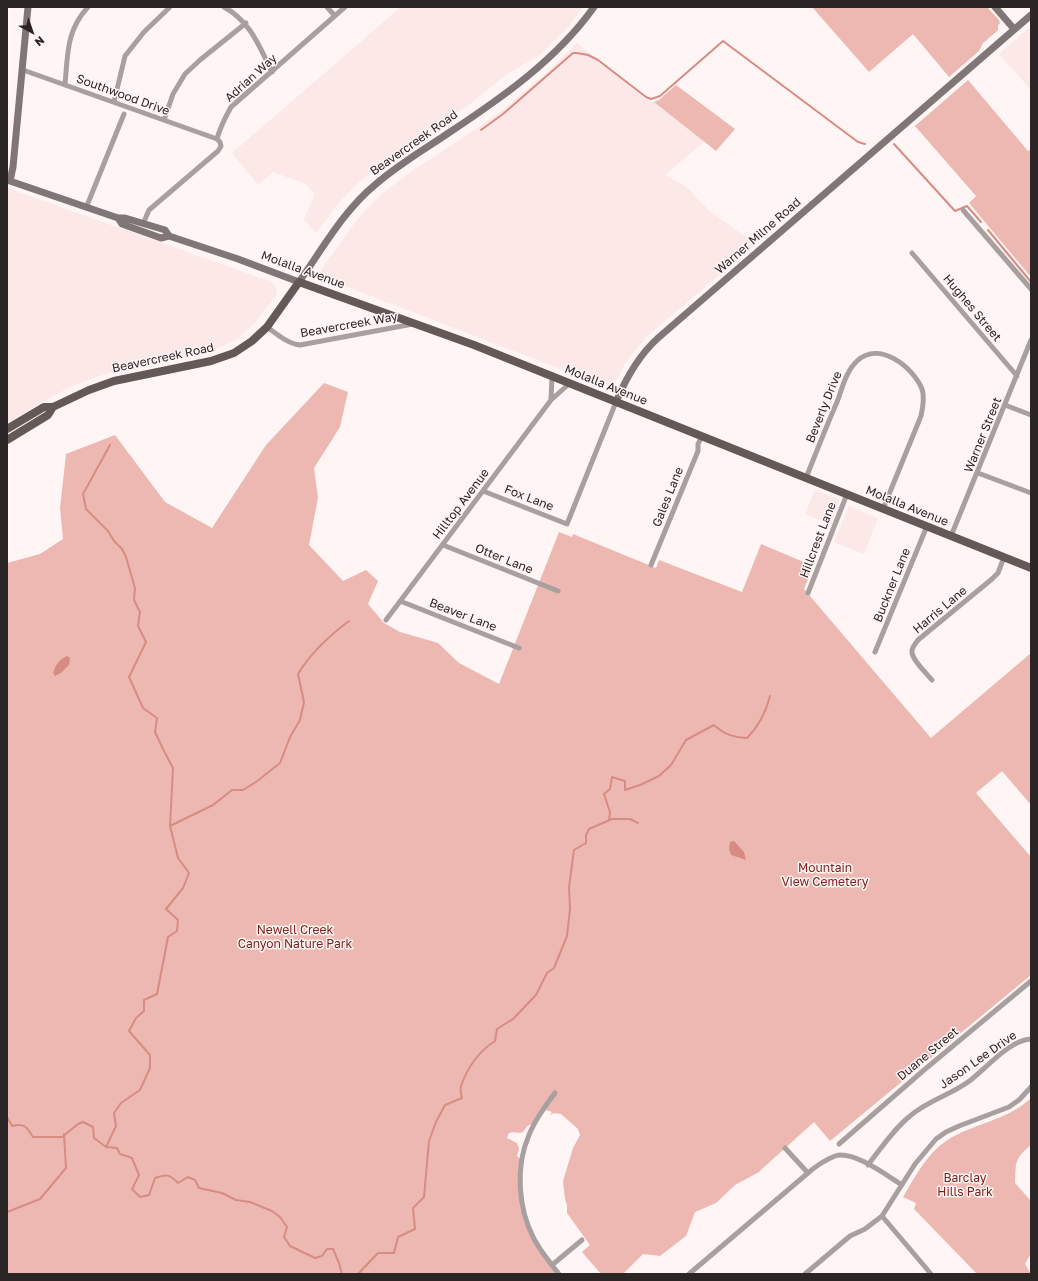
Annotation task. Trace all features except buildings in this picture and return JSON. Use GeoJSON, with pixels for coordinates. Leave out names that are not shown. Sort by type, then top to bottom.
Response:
{"type":"FeatureCollection","features":[{"type":"Feature","properties":{"kind":"main road"},"geometry":{"type":"LineString","coordinates":[[8,180],[13,167],[28,7]]}},
{"type":"Feature","properties":{"kind":"main road","name":"Beavercreek Road"},"geometry":{"type":"LineString","coordinates":[[7,429],[44,407],[53,407],[85,392],[114,381],[211,361],[228,356],[247,345],[267,327],[345,216],[366,192],[398,166],[457,127],[542,64],[569,39],[594,7]]}},
{"type":"Feature","properties":{"kind":"main road"},"geometry":{"type":"LineString","coordinates":[[995,7],[1014,29]]}},
{"type":"Feature","properties":{"kind":"main road","name":"Warner Milne Road"},"geometry":{"type":"LineString","coordinates":[[616,402],[633,368],[646,350],[658,338],[1031,15]]}},
{"type":"Feature","properties":{"kind":"main road","name":"Molalla Avenue"},"geometry":{"type":"LineString","coordinates":[[8,180],[86,208],[165,230],[169,236]]}},
{"type":"Feature","properties":{"kind":"main road","name":"Molalla Avenue"},"geometry":{"type":"LineString","coordinates":[[118,218],[122,224],[161,238],[169,236],[238,259],[474,345],[1031,568]]}},
{"type":"Feature","properties":{"kind":"main road","name":"Beavercreek Road"},"geometry":{"type":"LineString","coordinates":[[7,440],[48,416],[53,407]]}},
{"type":"Feature","properties":{"kind":"main road"},"geometry":{"type":"LineString","coordinates":[[7,433],[17,423]]}},
{"type":"Feature","properties":{"kind":"street"},"geometry":{"type":"LineString","coordinates":[[65,84],[70,36],[79,18],[88,7]]}},
{"type":"Feature","properties":{"kind":"street"},"geometry":{"type":"LineString","coordinates":[[114,102],[125,56],[144,32],[170,7]]}},
{"type":"Feature","properties":{"kind":"street"},"geometry":{"type":"LineString","coordinates":[[224,7],[246,23],[256,39],[272,72]]}},
{"type":"Feature","properties":{"kind":"street"},"geometry":{"type":"LineString","coordinates":[[327,7],[335,16]]}},
{"type":"Feature","properties":{"kind":"street","name":"Adrian Way"},"geometry":{"type":"LineString","coordinates":[[143,224],[149,210],[218,151],[221,146],[217,139],[223,120],[231,107],[345,7]]}},
{"type":"Feature","properties":{"kind":"street"},"geometry":{"type":"LineString","coordinates":[[164,120],[173,94],[185,74],[246,23]]}},
{"type":"Feature","properties":{"kind":"street","name":"Southwood Drive"},"geometry":{"type":"LineString","coordinates":[[23,70],[217,139]]}},
{"type":"Feature","properties":{"kind":"street"},"geometry":{"type":"LineString","coordinates":[[86,208],[124,114]]}},
{"type":"Feature","properties":{"kind":"street"},"geometry":{"type":"LineString","coordinates":[[963,210],[1031,289]]}},
{"type":"Feature","properties":{"kind":"street","name":"Hughes Street"},"geometry":{"type":"LineString","coordinates":[[912,252],[1016,376]]}},
{"type":"Feature","properties":{"kind":"street","name":"Beavercreek Way"},"geometry":{"type":"LineString","coordinates":[[267,327],[285,340],[300,345],[416,324]]}},
{"type":"Feature","properties":{"kind":"street","name":"Warner Street"},"geometry":{"type":"LineString","coordinates":[[951,536],[1031,340]]}},
{"type":"Feature","properties":{"kind":"street","name":"Beverly Drive"},"geometry":{"type":"LineString","coordinates":[[806,478],[853,365],[867,355],[885,355],[896,359],[910,372],[922,390],[924,403],[921,416],[883,509]]}},
{"type":"Feature","properties":{"kind":"street"},"geometry":{"type":"LineString","coordinates":[[551,400],[552,376]]}},
{"type":"Feature","properties":{"kind":"street","name":"Hilltop Avenue"},"geometry":{"type":"LineString","coordinates":[[386,620],[551,400],[570,384]]}},
{"type":"Feature","properties":{"kind":"street","name":"Warner Milne Road"},"geometry":{"type":"LineString","coordinates":[[567,524],[616,402]]}},
{"type":"Feature","properties":{"kind":"street"},"geometry":{"type":"LineString","coordinates":[[1005,405],[1031,415]]}},
{"type":"Feature","properties":{"kind":"street","name":"Gales Lane"},"geometry":{"type":"LineString","coordinates":[[651,565],[698,451],[698,444],[702,436]]}},
{"type":"Feature","properties":{"kind":"street"},"geometry":{"type":"LineString","coordinates":[[978,473],[1031,493]]}},
{"type":"Feature","properties":{"kind":"street","name":"Fox Lane"},"geometry":{"type":"LineString","coordinates":[[483,491],[567,524]]}},
{"type":"Feature","properties":{"kind":"street","name":"Hillcrest Lane"},"geometry":{"type":"LineString","coordinates":[[808,593],[847,494]]}},
{"type":"Feature","properties":{"kind":"street","name":"Buckner Lane"},"geometry":{"type":"LineString","coordinates":[[875,652],[927,526]]}},
{"type":"Feature","properties":{"kind":"street","name":"Otter Lane"},"geometry":{"type":"LineString","coordinates":[[442,545],[558,591]]}},
{"type":"Feature","properties":{"kind":"street","name":"Harris Lane"},"geometry":{"type":"LineString","coordinates":[[932,680],[914,659],[912,654],[913,647],[918,640],[992,579],[998,573],[1004,557]]}},
{"type":"Feature","properties":{"kind":"street","name":"Beaver Lane"},"geometry":{"type":"LineString","coordinates":[[400,601],[519,648]]}},
{"type":"Feature","properties":{"kind":"street","name":"Duane Street"},"geometry":{"type":"LineString","coordinates":[[839,1144],[1031,981]]}},
{"type":"Feature","properties":{"kind":"street","name":"Jason Lee Drive"},"geometry":{"type":"LineString","coordinates":[[868,1165],[885,1142],[909,1116],[923,1106],[956,1090],[1018,1042],[1031,1039]]}},
{"type":"Feature","properties":{"kind":"street"},"geometry":{"type":"LineString","coordinates":[[805,1274],[850,1236],[865,1229],[882,1216],[921,1155],[936,1138],[959,1126],[1009,1107],[1019,1100],[1031,1087]]}},
{"type":"Feature","properties":{"kind":"street"},"geometry":{"type":"LineString","coordinates":[[555,1093],[543,1109],[529,1134],[524,1149],[520,1187],[521,1200],[528,1227],[542,1252],[559,1274]]}},
{"type":"Feature","properties":{"kind":"street"},"geometry":{"type":"LineString","coordinates":[[785,1148],[808,1173]]}},
{"type":"Feature","properties":{"kind":"street"},"geometry":{"type":"LineString","coordinates":[[688,1274],[808,1173],[823,1162],[836,1156],[844,1155],[854,1157],[902,1185]]}},
{"type":"Feature","properties":{"kind":"street"},"geometry":{"type":"LineString","coordinates":[[882,1216],[927,1273]]}},
{"type":"Feature","properties":{"kind":"street"},"geometry":{"type":"LineString","coordinates":[[552,1266],[582,1240]]}},
{"type":"Feature","properties":{"kind":"shaded area"},"geometry":{"type":"Polygon","coordinates":[[[401,7],[583,7],[569,26],[540,55],[507,74],[470,104],[416,139],[372,171],[338,204],[316,233],[304,219],[315,194],[306,184],[273,172],[258,185],[232,153],[401,7]]]}},
{"type":"Feature","properties":{"kind":"shaded area"},"geometry":{"type":"Polygon","coordinates":[[[1031,26],[1031,90],[999,54],[1031,26]]]}},
{"type":"Feature","properties":{"kind":"shaded area"},"geometry":{"type":"Polygon","coordinates":[[[577,43],[645,99],[654,102],[705,141],[665,175],[688,188],[708,210],[756,244],[647,336],[626,362],[616,381],[605,386],[324,278],[321,270],[359,217],[383,193],[412,171],[505,108],[545,74],[577,43]]]}},
{"type":"Feature","properties":{"kind":"shaded area"},"geometry":{"type":"Polygon","coordinates":[[[7,188],[269,281],[277,288],[276,295],[256,322],[239,338],[221,347],[200,354],[126,368],[96,377],[77,384],[53,396],[7,423],[7,188]]]}},
{"type":"Feature","properties":{"kind":"shaded area"},"geometry":{"type":"Polygon","coordinates":[[[815,490],[840,500],[831,524],[805,514],[815,490]]]}},
{"type":"Feature","properties":{"kind":"shaded area"},"geometry":{"type":"Polygon","coordinates":[[[849,506],[878,518],[864,554],[834,542],[849,506]]]}},
{"type":"Feature","properties":{"kind":"shaded area"},"geometry":{"type":"Polygon","coordinates":[[[67,656],[70,658],[69,665],[61,673],[55,676],[53,673],[57,665],[67,656]]]}},
{"type":"Feature","properties":{"kind":"shaded area"},"geometry":{"type":"Polygon","coordinates":[[[734,841],[744,852],[746,860],[731,855],[729,849],[730,842],[734,841]]]}},
{"type":"Feature","properties":{"kind":"green space"},"geometry":{"type":"Polygon","coordinates":[[[812,7],[987,7],[999,20],[1000,24],[998,25],[998,30],[983,43],[979,51],[949,77],[913,34],[869,72],[812,7]]]}},
{"type":"Feature","properties":{"kind":"green space"},"geometry":{"type":"Polygon","coordinates":[[[968,80],[1028,151],[1031,149],[1031,277],[969,203],[976,196],[915,126],[968,80]]]}},
{"type":"Feature","properties":{"kind":"green space"},"geometry":{"type":"Polygon","coordinates":[[[676,85],[735,129],[716,151],[654,102],[659,100],[676,85]]]}},
{"type":"Feature","properties":{"kind":"green space","name":"Newell Creek Canyon Nature Park"},"geometry":{"type":"Polygon","coordinates":[[[324,383],[348,392],[340,427],[314,468],[318,498],[309,545],[343,581],[366,570],[378,581],[368,604],[384,623],[400,632],[438,643],[459,663],[499,684],[559,532],[572,537],[573,534],[656,568],[659,560],[742,592],[761,544],[813,566],[804,589],[931,738],[1031,653],[1031,805],[1002,771],[976,793],[1031,857],[1031,975],[830,1141],[814,1122],[759,1172],[735,1185],[716,1203],[695,1212],[686,1236],[660,1256],[643,1254],[623,1274],[601,1274],[582,1252],[590,1245],[567,1213],[563,1181],[573,1148],[580,1135],[578,1129],[561,1114],[554,1113],[550,1115],[552,1112],[546,1110],[535,1123],[527,1126],[523,1132],[509,1133],[507,1138],[517,1143],[519,1149],[517,1156],[521,1160],[525,1222],[557,1274],[7,1274],[7,563],[40,554],[63,539],[60,508],[66,454],[115,435],[165,502],[212,528],[266,445],[324,383]]]}},
{"type":"Feature","properties":{"kind":"green space","name":"Barclay Hills Park"},"geometry":{"type":"Polygon","coordinates":[[[1031,1098],[1031,1145],[1021,1154],[1017,1161],[1015,1183],[1031,1201],[1031,1253],[1025,1264],[1031,1274],[977,1274],[914,1209],[916,1203],[903,1197],[927,1160],[946,1141],[967,1130],[1011,1112],[1022,1106],[1031,1098]]]}},
{"type":"Feature","properties":{"kind":"waterway"},"geometry":{"type":"LineString","coordinates":[[481,130],[503,114],[573,53],[588,55],[598,60],[646,97],[651,99],[660,96],[723,41],[858,142],[865,144]]}},
{"type":"Feature","properties":{"kind":"waterway"},"geometry":{"type":"LineString","coordinates":[[894,144],[955,211],[967,206],[981,222]]}},
{"type":"Feature","properties":{"kind":"waterway"},"geometry":{"type":"LineString","coordinates":[[988,230],[1031,282]]}},
{"type":"Feature","properties":{"kind":"waterway"},"geometry":{"type":"LineString","coordinates":[[106,1147],[116,1126],[114,1113],[121,1103],[140,1090],[150,1068],[150,1055],[129,1031],[136,1018],[144,1011],[144,1000],[157,994],[168,937],[177,931],[178,920],[166,909],[183,888],[189,873],[178,858],[170,826],[173,768],[155,732],[157,718],[143,708],[129,677],[146,642],[138,626],[140,612],[134,600],[135,588],[126,557],[122,549],[114,541],[108,531],[86,509],[83,494],[110,445]]}},
{"type":"Feature","properties":{"kind":"waterway"},"geometry":{"type":"LineString","coordinates":[[170,826],[213,805],[232,790],[243,790],[256,782],[280,763],[290,737],[300,720],[304,702],[298,674],[321,645],[349,621]]}},
{"type":"Feature","properties":{"kind":"waterway"},"geometry":{"type":"LineString","coordinates":[[609,820],[610,812],[604,794],[610,789],[612,777],[625,781],[625,790],[659,776],[671,765],[686,740],[714,725],[729,735],[747,738],[762,718],[770,696]]}},
{"type":"Feature","properties":{"kind":"waterway"},"geometry":{"type":"LineString","coordinates":[[358,1274],[378,1253],[394,1253],[398,1237],[415,1229],[413,1208],[424,1197],[429,1141],[436,1122],[445,1105],[462,1098],[461,1086],[474,1060],[495,1041],[497,1029],[513,1019],[536,995],[547,973],[554,968],[567,936],[570,909],[569,887],[574,850],[586,843],[586,835],[589,829],[612,819],[630,819],[638,823]]}},
{"type":"Feature","properties":{"kind":"waterway"},"geometry":{"type":"LineString","coordinates":[[7,1117],[12,1126],[20,1125],[25,1127],[33,1137],[62,1137],[78,1124],[83,1122],[93,1127],[94,1138],[106,1147],[117,1148],[120,1154],[132,1158],[139,1175],[132,1189],[140,1197],[149,1195],[155,1178],[168,1176],[178,1183],[188,1177],[195,1180],[199,1188],[222,1193],[236,1200],[250,1202],[272,1211],[280,1217],[287,1227],[284,1237],[290,1246],[315,1258],[322,1256],[327,1249],[333,1249],[342,1274]]}},
{"type":"Feature","properties":{"kind":"waterway"},"geometry":{"type":"LineString","coordinates":[[7,1212],[40,1199],[66,1168],[64,1134]]}},
{"type":"Feature","properties":{"kind":"park label","name":"Mountain View Cemetery"},"geometry":{"type":"Point","coordinates":[825,875]}}]}
